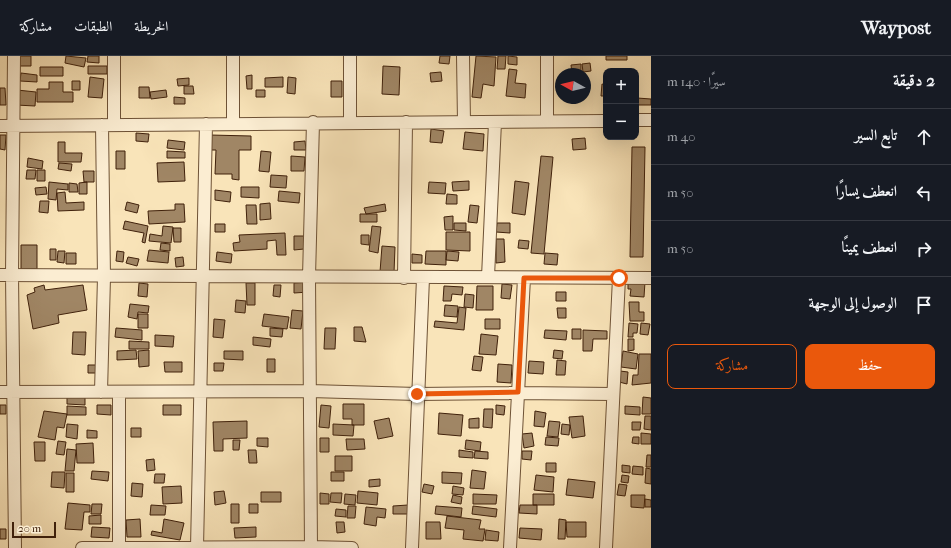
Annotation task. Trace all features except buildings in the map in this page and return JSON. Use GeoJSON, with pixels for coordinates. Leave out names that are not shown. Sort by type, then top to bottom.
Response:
{"type":"FeatureCollection","features":[{"type":"Feature","properties":{"kind":"street"},"geometry":{"type":"LineString","coordinates":[[14,56],[14,126],[6,275],[14,392],[15,548]]}},
{"type":"Feature","properties":{"kind":"street"},"geometry":{"type":"LineString","coordinates":[[101,392],[108,125],[114,56]]}},
{"type":"Feature","properties":{"kind":"street"},"geometry":{"type":"LineString","coordinates":[[232,56],[233,124]]}},
{"type":"Feature","properties":{"kind":"street"},"geometry":{"type":"LineString","coordinates":[[350,56],[350,123]]}},
{"type":"Feature","properties":{"kind":"street"},"geometry":{"type":"LineString","coordinates":[[463,56],[464,122]]}},
{"type":"Feature","properties":{"kind":"street"},"geometry":{"type":"LineString","coordinates":[[547,56],[547,121]]}},
{"type":"Feature","properties":{"kind":"street"},"geometry":{"type":"LineString","coordinates":[[639,120],[651,120]]}},
{"type":"Feature","properties":{"kind":"street"},"geometry":{"type":"LineString","coordinates":[[0,126],[313,122],[603,121]]}},
{"type":"Feature","properties":{"kind":"street"},"geometry":{"type":"LineString","coordinates":[[311,547],[310,277],[313,122]]}},
{"type":"Feature","properties":{"kind":"street"},"geometry":{"type":"LineString","coordinates":[[404,278],[406,122]]}},
{"type":"Feature","properties":{"kind":"street"},"geometry":{"type":"LineString","coordinates":[[488,278],[495,122]]}},
{"type":"Feature","properties":{"kind":"street"},"geometry":{"type":"LineString","coordinates":[[197,548],[199,392],[204,277],[206,124]]}},
{"type":"Feature","properties":{"kind":"street"},"geometry":{"type":"LineString","coordinates":[[6,275],[104,277],[651,278]]}},
{"type":"Feature","properties":{"kind":"street"},"geometry":{"type":"LineString","coordinates":[[412,548],[417,394],[423,278]]}},
{"type":"Feature","properties":{"kind":"street"},"geometry":{"type":"LineString","coordinates":[[510,548],[524,278]]}},
{"type":"Feature","properties":{"kind":"street"},"geometry":{"type":"LineString","coordinates":[[606,548],[619,278]]}},
{"type":"Feature","properties":{"kind":"street"},"geometry":{"type":"LineString","coordinates":[[0,392],[310,391],[417,394],[518,392],[614,394]]}},
{"type":"Feature","properties":{"kind":"street"},"geometry":{"type":"LineString","coordinates":[[119,392],[119,547]]}},
{"type":"Feature","properties":{"kind":"street"},"geometry":{"type":"LineString","coordinates":[[82,548],[352,548]]}},
{"type":"Feature","properties":{"kind":"route"},"geometry":{"type":"LineString","coordinates":[[417,394],[518,392],[524,278],[619,278]]}}]}
